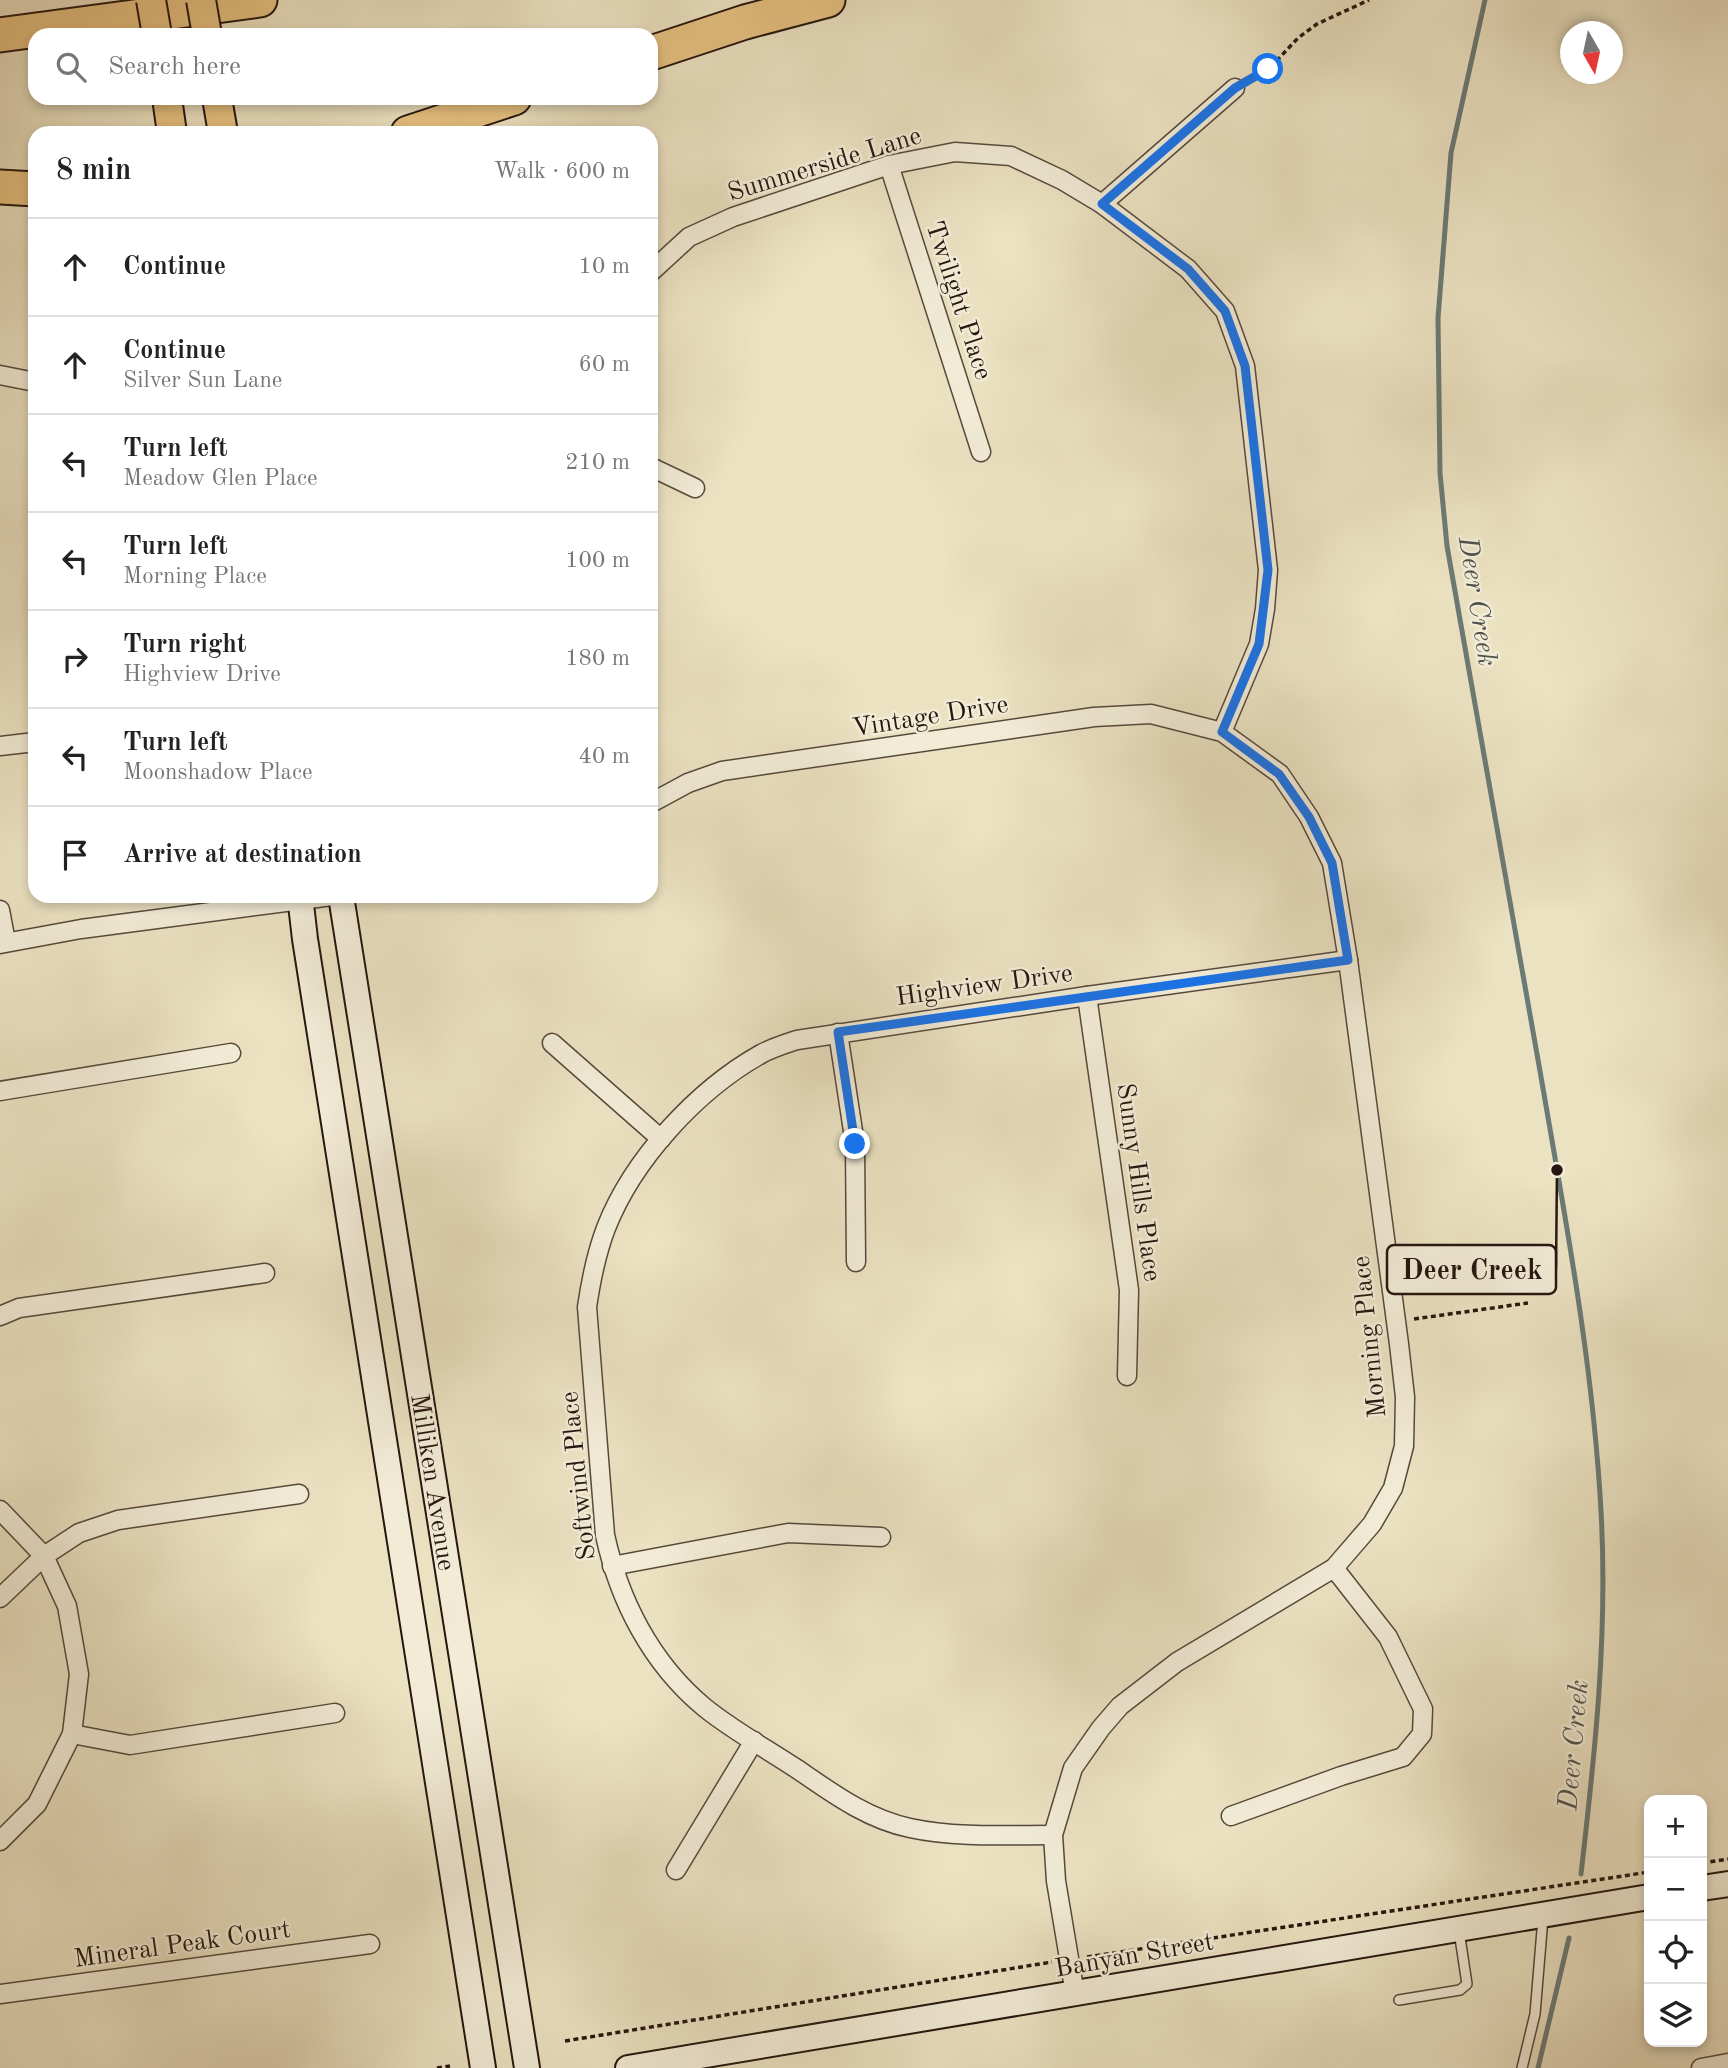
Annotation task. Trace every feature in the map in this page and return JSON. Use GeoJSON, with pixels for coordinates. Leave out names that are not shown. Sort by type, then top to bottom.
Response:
{"type":"FeatureCollection","features":[{"type":"Feature","properties":{"kind":"highway"},"geometry":{"type":"LineString","coordinates":[[52,28],[260,0]]}},
{"type":"Feature","properties":{"kind":"highway"},"geometry":{"type":"LineString","coordinates":[[658,51],[745,22],[828,0]]}},
{"type":"Feature","properties":{"kind":"highway"},"geometry":{"type":"LineString","coordinates":[[0,35],[28,31]]}},
{"type":"Feature","properties":{"kind":"highway"},"geometry":{"type":"LineString","coordinates":[[429,126],[493,105]]}},
{"type":"Feature","properties":{"kind":"highway"},"geometry":{"type":"LineString","coordinates":[[0,187],[28,189]]}},
{"type":"Feature","properties":{"kind":"main road"},"geometry":{"type":"LineString","coordinates":[[151,0],[156,28]]}},
{"type":"Feature","properties":{"kind":"main road"},"geometry":{"type":"LineString","coordinates":[[201,0],[206,28]]}},
{"type":"Feature","properties":{"kind":"main road"},"geometry":{"type":"LineString","coordinates":[[169,105],[171,126]]}},
{"type":"Feature","properties":{"kind":"main road"},"geometry":{"type":"LineString","coordinates":[[218,105],[222,126]]}},
{"type":"Feature","properties":{"kind":"main road","name":"Milliken Avenue"},"geometry":{"type":"LineString","coordinates":[[302,903],[307,952],[483,2068]]}},
{"type":"Feature","properties":{"kind":"main road","name":"Milliken Avenue"},"geometry":{"type":"LineString","coordinates":[[342,903],[527,2068]]}},
{"type":"Feature","properties":{"kind":"main road"},"geometry":{"type":"LineString","coordinates":[[1707,1887],[1728,1884]]}},
{"type":"Feature","properties":{"kind":"main road","name":"Banyan Street"},"geometry":{"type":"LineString","coordinates":[[628,2068],[1644,1898]]}},
{"type":"Feature","properties":{"kind":"street"},"geometry":{"type":"LineString","coordinates":[[1102,204],[1235,88]]}},
{"type":"Feature","properties":{"kind":"street","name":"Summerside Lane"},"geometry":{"type":"LineString","coordinates":[[658,266],[689,237],[733,217],[889,165],[955,152],[1011,156],[1062,180],[1102,204],[1188,269],[1225,311],[1245,366],[1268,570],[1259,644],[1222,732]]}},
{"type":"Feature","properties":{"kind":"street","name":"Twilight Place"},"geometry":{"type":"LineString","coordinates":[[889,165],[981,452]]}},
{"type":"Feature","properties":{"kind":"street"},"geometry":{"type":"LineString","coordinates":[[0,375],[28,381]]}},
{"type":"Feature","properties":{"kind":"street"},"geometry":{"type":"LineString","coordinates":[[658,470],[695,488]]}},
{"type":"Feature","properties":{"kind":"street","name":"Vintage Drive"},"geometry":{"type":"LineString","coordinates":[[658,799],[688,783],[722,771],[1094,717],[1152,714],[1222,732]]}},
{"type":"Feature","properties":{"kind":"street","name":"Morning Place"},"geometry":{"type":"LineString","coordinates":[[1075,1994],[1056,1881],[1053,1835],[1073,1768],[1120,1706],[1177,1662],[1334,1568],[1372,1524],[1393,1488],[1404,1446],[1405,1396],[1348,960],[1332,863],[1309,817],[1279,774],[1222,732]]}},
{"type":"Feature","properties":{"kind":"street"},"geometry":{"type":"LineString","coordinates":[[0,746],[28,742]]}},
{"type":"Feature","properties":{"kind":"street"},"geometry":{"type":"LineString","coordinates":[[0,910],[3,943],[266,903]]}},
{"type":"Feature","properties":{"kind":"street","name":"Highview Drive"},"geometry":{"type":"LineString","coordinates":[[661,1139],[702,1097],[763,1053],[797,1040],[1348,960]]}},
{"type":"Feature","properties":{"kind":"street","name":"Sunny Hills Place"},"geometry":{"type":"LineString","coordinates":[[1087,996],[1129,1290],[1127,1376]]}},
{"type":"Feature","properties":{"kind":"street"},"geometry":{"type":"LineString","coordinates":[[838,1032],[855,1144],[856,1262]]}},
{"type":"Feature","properties":{"kind":"street"},"geometry":{"type":"LineString","coordinates":[[552,1043],[661,1139]]}},
{"type":"Feature","properties":{"kind":"street"},"geometry":{"type":"LineString","coordinates":[[0,1091],[231,1053]]}},
{"type":"Feature","properties":{"kind":"street","name":"Softwind Place"},"geometry":{"type":"LineString","coordinates":[[661,1139],[629,1180],[606,1228],[592,1270],[587,1307],[605,1535],[612,1566],[636,1623],[663,1666],[704,1707],[872,1816],[910,1829],[963,1834],[1053,1835]]}},
{"type":"Feature","properties":{"kind":"street"},"geometry":{"type":"LineString","coordinates":[[0,1316],[19,1308],[265,1273]]}},
{"type":"Feature","properties":{"kind":"street"},"geometry":{"type":"LineString","coordinates":[[0,1598],[44,1556],[79,1533],[118,1520],[299,1494]]}},
{"type":"Feature","properties":{"kind":"street"},"geometry":{"type":"LineString","coordinates":[[0,1510],[44,1556],[67,1606],[79,1674],[72,1734],[37,1804],[0,1841]]}},
{"type":"Feature","properties":{"kind":"street"},"geometry":{"type":"LineString","coordinates":[[612,1566],[788,1533],[881,1537]]}},
{"type":"Feature","properties":{"kind":"street"},"geometry":{"type":"LineString","coordinates":[[1231,1816],[1341,1776],[1403,1757],[1422,1734],[1423,1709],[1388,1637],[1334,1568]]}},
{"type":"Feature","properties":{"kind":"street"},"geometry":{"type":"LineString","coordinates":[[72,1734],[130,1745],[335,1713]]}},
{"type":"Feature","properties":{"kind":"street"},"geometry":{"type":"LineString","coordinates":[[676,1870],[754,1741]]}},
{"type":"Feature","properties":{"kind":"street","name":"Mineral Peak Court"},"geometry":{"type":"LineString","coordinates":[[0,1994],[370,1944]]}},
{"type":"Feature","properties":{"kind":"street"},"geometry":{"type":"LineString","coordinates":[[1701,2068],[1728,2063]]}},
{"type":"Feature","properties":{"kind":"lane"},"geometry":{"type":"LineString","coordinates":[[1522,2068],[1535,2014],[1543,1915]]}},
{"type":"Feature","properties":{"kind":"lane"},"geometry":{"type":"LineString","coordinates":[[1399,2000],[1465,1987],[1467,1984],[1459,1929]]}},
{"type":"Feature","properties":{"kind":"path"},"geometry":{"type":"LineString","coordinates":[[1235,88],[1268,69],[1298,38],[1317,24],[1369,0]]}},
{"type":"Feature","properties":{"kind":"path"},"geometry":{"type":"LineString","coordinates":[[1395,1321],[1528,1303]]}},
{"type":"Feature","properties":{"kind":"path"},"geometry":{"type":"LineString","coordinates":[[1707,1862],[1728,1858]]}},
{"type":"Feature","properties":{"kind":"path"},"geometry":{"type":"LineString","coordinates":[[1567,1885],[1644,1873]]}},
{"type":"Feature","properties":{"kind":"path"},"geometry":{"type":"LineString","coordinates":[[437,2068],[450,2066]]}},
{"type":"Feature","properties":{"kind":"waterway","name":"Deer Creek"},"geometry":{"type":"LineString","coordinates":[[1485,0],[1451,153],[1438,318],[1440,473],[1447,546],[1559,1181],[1592,1400],[1601,1511],[1603,1602],[1595,1738],[1581,1874]]}},
{"type":"Feature","properties":{"kind":"waterway","name":"Deer Creek"},"geometry":{"type":"LineString","coordinates":[[1538,2068],[1569,1938]]}},
{"type":"Feature","properties":{"kind":"place","name":"Deer Creek"},"geometry":{"type":"Point","coordinates":[1557,1170]}},
{"type":"Feature","properties":{"kind":"route"},"geometry":{"type":"LineString","coordinates":[[855,1144],[838,1032],[1348,960],[1332,863],[1309,817],[1279,774],[1222,732],[1259,644],[1268,570],[1245,366],[1225,311],[1188,269],[1102,204],[1235,88],[1268,69]]}}]}
